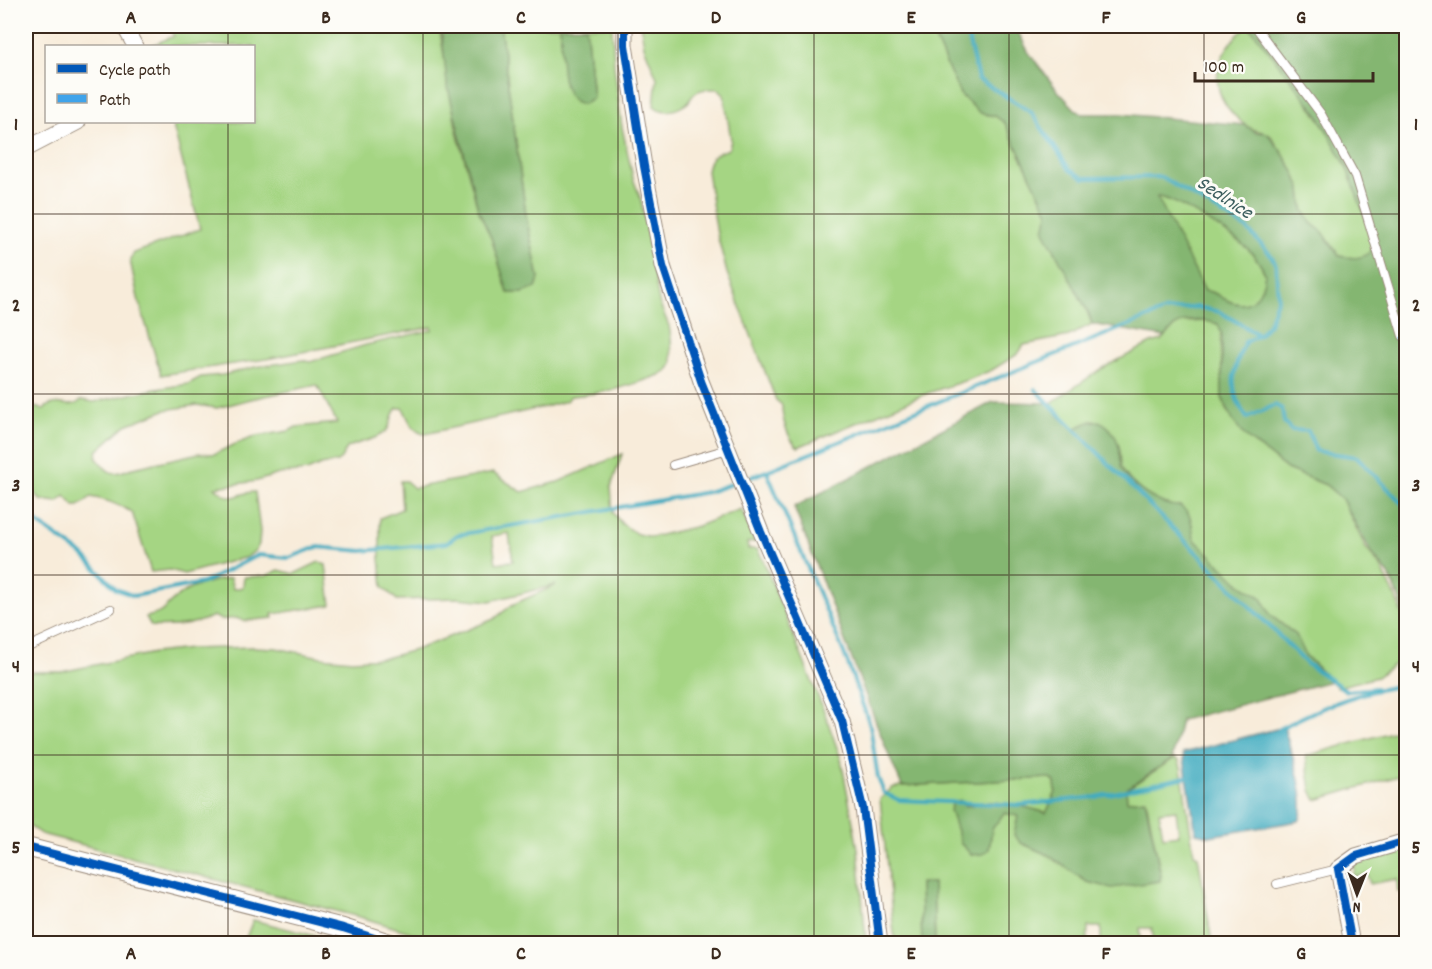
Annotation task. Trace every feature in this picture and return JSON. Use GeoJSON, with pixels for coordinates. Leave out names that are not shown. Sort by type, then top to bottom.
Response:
{"type":"FeatureCollection","features":[{"type":"Feature","properties":{"kind":"street"},"geometry":{"type":"LineString","coordinates":[[124,26],[134,45]]}},
{"type":"Feature","properties":{"kind":"street"},"geometry":{"type":"LineString","coordinates":[[625,26],[624,45],[663,266],[701,381],[842,722],[863,808],[880,944]]}},
{"type":"Feature","properties":{"kind":"street"},"geometry":{"type":"LineString","coordinates":[[26,150],[76,123]]}},
{"type":"Feature","properties":{"kind":"street"},"geometry":{"type":"LineString","coordinates":[[1352,944],[1338,869],[1356,856],[1407,841]]}},
{"type":"Feature","properties":{"kind":"street"},"geometry":{"type":"LineString","coordinates":[[26,847],[343,928],[393,944]]}},
{"type":"Feature","properties":{"kind":"lane"},"geometry":{"type":"LineString","coordinates":[[1255,26],[1321,114],[1355,176],[1403,336]]}},
{"type":"Feature","properties":{"kind":"lane"},"geometry":{"type":"LineString","coordinates":[[673,465],[728,448]]}},
{"type":"Feature","properties":{"kind":"lane"},"geometry":{"type":"LineString","coordinates":[[26,648],[111,609]]}},
{"type":"Feature","properties":{"kind":"lane"},"geometry":{"type":"LineString","coordinates":[[1277,884],[1338,869]]}},
{"type":"Feature","properties":{"kind":"green space"},"geometry":{"type":"Polygon","coordinates":[[[169,26],[439,26],[456,127],[478,209],[492,240],[508,293],[522,293],[536,288],[539,278],[527,222],[500,26],[560,26],[561,35],[593,97],[586,26],[612,26],[614,66],[622,127],[633,178],[641,200],[659,302],[669,326],[672,364],[667,372],[620,388],[571,396],[566,401],[549,406],[425,434],[414,428],[403,408],[397,408],[387,430],[379,436],[347,448],[337,462],[307,471],[279,474],[257,481],[215,487],[232,497],[255,492],[260,531],[259,544],[256,550],[247,557],[184,574],[170,570],[151,572],[132,512],[91,497],[79,506],[74,506],[65,496],[58,502],[40,500],[26,480],[26,433],[32,427],[26,423],[26,406],[44,409],[49,405],[72,405],[82,400],[94,402],[188,384],[201,377],[223,375],[255,367],[303,360],[310,362],[366,345],[432,330],[432,327],[266,359],[161,375],[138,298],[130,260],[134,253],[200,229],[172,123],[255,123],[255,45],[152,45],[174,36],[169,26]],[[317,385],[217,408],[197,405],[165,410],[126,425],[98,450],[96,457],[110,472],[118,473],[199,453],[214,454],[257,436],[289,431],[296,427],[337,423],[317,385]]]}},
{"type":"Feature","properties":{"kind":"green space"},"geometry":{"type":"Polygon","coordinates":[[[441,26],[500,26],[527,222],[539,278],[536,288],[522,293],[508,293],[492,240],[478,209],[447,84],[441,26]]]}},
{"type":"Feature","properties":{"kind":"green space"},"geometry":{"type":"Polygon","coordinates":[[[560,26],[586,26],[593,98],[583,104],[574,101],[564,83],[560,26]]]}},
{"type":"Feature","properties":{"kind":"green space"},"geometry":{"type":"Polygon","coordinates":[[[641,26],[929,26],[960,94],[980,113],[995,116],[1005,123],[1048,212],[1092,324],[1069,336],[1024,345],[1018,354],[992,370],[928,393],[798,447],[786,428],[782,405],[776,400],[727,273],[717,234],[707,171],[711,159],[716,154],[729,149],[731,140],[724,94],[719,89],[698,91],[687,103],[674,110],[665,111],[654,106],[657,78],[644,46],[641,26]]]}},
{"type":"Feature","properties":{"kind":"green space"},"geometry":{"type":"Polygon","coordinates":[[[929,26],[1015,26],[1029,53],[1058,91],[1082,114],[1121,114],[1245,125],[1256,132],[1267,133],[1294,172],[1301,189],[1303,209],[1311,223],[1323,232],[1339,256],[1360,257],[1369,253],[1375,244],[1345,163],[1316,112],[1249,26],[1406,26],[1406,626],[1401,602],[1389,575],[1371,552],[1342,499],[1326,485],[1287,469],[1246,437],[1233,421],[1222,397],[1222,335],[1218,324],[1202,321],[1180,323],[1165,337],[1092,324],[1089,314],[1044,231],[1048,212],[1005,123],[995,116],[980,113],[960,94],[929,26]],[[1157,197],[1205,291],[1238,304],[1245,304],[1255,298],[1262,287],[1265,273],[1252,253],[1204,219],[1177,203],[1157,197]]]}},
{"type":"Feature","properties":{"kind":"green space"},"geometry":{"type":"Polygon","coordinates":[[[1247,26],[1301,91],[1344,162],[1375,244],[1365,256],[1350,258],[1339,256],[1323,233],[1311,223],[1303,209],[1301,189],[1294,172],[1271,136],[1245,125],[1223,101],[1218,76],[1220,63],[1226,50],[1247,26]]]}},
{"type":"Feature","properties":{"kind":"green space"},"geometry":{"type":"Polygon","coordinates":[[[1156,197],[1190,210],[1249,250],[1265,274],[1262,288],[1256,298],[1251,302],[1239,304],[1205,291],[1156,197]]]}},
{"type":"Feature","properties":{"kind":"green space"},"geometry":{"type":"Polygon","coordinates":[[[1208,321],[1218,324],[1221,329],[1222,397],[1227,411],[1246,437],[1287,469],[1326,485],[1342,499],[1366,548],[1381,567],[1396,598],[1406,626],[1406,660],[1393,665],[1377,677],[1337,687],[1306,656],[1296,635],[1270,615],[1262,598],[1240,584],[1194,539],[1191,520],[1180,506],[1154,499],[1130,481],[1121,466],[1119,447],[1094,420],[1074,429],[1059,416],[1051,403],[1103,368],[1151,343],[1162,340],[1174,327],[1183,322],[1208,321]]]}},
{"type":"Feature","properties":{"kind":"green space"},"geometry":{"type":"Polygon","coordinates":[[[993,402],[1051,403],[1059,416],[1074,429],[1093,421],[1108,427],[1116,439],[1121,466],[1130,481],[1154,499],[1180,506],[1188,513],[1194,539],[1240,584],[1262,598],[1270,615],[1296,635],[1306,656],[1331,681],[1181,720],[1172,759],[1126,789],[1127,801],[1145,799],[1161,876],[1160,881],[1112,888],[1087,882],[1048,855],[1021,843],[1014,835],[1018,816],[1004,813],[992,829],[989,849],[983,854],[972,855],[961,844],[950,810],[953,802],[960,800],[965,806],[970,806],[984,802],[1000,802],[1046,813],[1056,792],[1055,782],[1050,778],[902,786],[794,507],[993,402]]]}},
{"type":"Feature","properties":{"kind":"green space"},"geometry":{"type":"Polygon","coordinates":[[[622,454],[611,487],[613,513],[622,524],[637,534],[652,537],[698,526],[741,509],[755,542],[747,543],[748,549],[757,549],[763,560],[841,759],[858,849],[866,943],[445,943],[367,919],[41,834],[29,826],[26,674],[61,672],[154,653],[190,649],[276,648],[321,657],[352,660],[385,658],[415,650],[494,619],[512,605],[556,585],[490,601],[457,598],[397,600],[383,587],[380,518],[402,509],[400,481],[406,481],[414,488],[493,473],[522,492],[558,482],[622,454]],[[509,533],[492,536],[496,563],[513,561],[509,533]]]}},
{"type":"Feature","properties":{"kind":"green space"},"geometry":{"type":"Polygon","coordinates":[[[319,562],[326,565],[331,605],[272,614],[273,618],[244,621],[236,618],[221,620],[214,616],[191,624],[168,627],[151,626],[146,617],[162,611],[181,594],[204,584],[230,578],[233,589],[243,587],[244,577],[266,576],[279,570],[294,574],[319,562]]]}},
{"type":"Feature","properties":{"kind":"green space"},"geometry":{"type":"Polygon","coordinates":[[[1406,728],[1406,774],[1316,800],[1311,790],[1306,756],[1406,728]]]}},
{"type":"Feature","properties":{"kind":"green space"},"geometry":{"type":"Polygon","coordinates":[[[1175,758],[1179,761],[1194,854],[1198,856],[1212,943],[1154,943],[1152,928],[1140,928],[1141,943],[1101,943],[1101,927],[1088,927],[1087,943],[935,943],[933,883],[920,884],[922,943],[895,943],[880,799],[892,788],[1050,778],[1055,782],[1056,792],[1047,813],[1000,802],[984,802],[965,806],[960,801],[953,802],[989,849],[992,829],[1004,813],[1018,816],[1021,843],[1048,855],[1087,882],[1161,876],[1146,799],[1127,801],[1126,789],[1175,758]],[[1176,810],[1159,812],[1163,837],[1179,835],[1176,810]]]}},
{"type":"Feature","properties":{"kind":"green space"},"geometry":{"type":"Polygon","coordinates":[[[1406,843],[1406,891],[1398,892],[1397,879],[1370,884],[1367,874],[1352,877],[1355,869],[1351,863],[1406,843]]]}},
{"type":"Feature","properties":{"kind":"green space"},"geometry":{"type":"Polygon","coordinates":[[[920,883],[933,883],[935,943],[922,943],[920,883]]]}},
{"type":"Feature","properties":{"kind":"green space"},"geometry":{"type":"Polygon","coordinates":[[[253,920],[342,943],[244,943],[253,920]]]}},
{"type":"Feature","properties":{"kind":"water"},"geometry":{"type":"Polygon","coordinates":[[[1284,727],[1301,789],[1302,812],[1299,821],[1210,836],[1196,833],[1183,753],[1284,727]]]}},
{"type":"Feature","properties":{"kind":"waterway","name":"Sedlnice"},"geometry":{"type":"LineString","coordinates":[[965,26],[978,79],[1031,112],[1070,170],[1084,178],[1161,177],[1246,228],[1271,255],[1276,265],[1278,297],[1269,324],[1259,335],[1245,342],[1235,371],[1236,398],[1247,418],[1275,405],[1282,409],[1284,422],[1291,430],[1308,431],[1316,451],[1357,457],[1406,507],[1406,530]]}},
{"type":"Feature","properties":{"kind":"waterway"},"geometry":{"type":"LineString","coordinates":[[744,480],[1164,311],[1197,307],[1220,312],[1259,335]]}},
{"type":"Feature","properties":{"kind":"waterway"},"geometry":{"type":"LineString","coordinates":[[1035,389],[1307,664],[1347,691],[1376,688]]}},
{"type":"Feature","properties":{"kind":"waterway"},"geometry":{"type":"LineString","coordinates":[[767,472],[844,653],[870,725],[878,778],[884,793],[899,800],[1020,805],[1096,797],[1190,776]]}},
{"type":"Feature","properties":{"kind":"waterway"},"geometry":{"type":"LineString","coordinates":[[26,515],[83,555],[116,589],[134,596],[203,583],[258,555],[289,558],[317,547],[362,551],[447,543],[457,535],[708,492],[737,482]]}},
{"type":"Feature","properties":{"kind":"waterway"},"geometry":{"type":"LineString","coordinates":[[1279,729],[1341,701],[1390,687],[1406,685]]}},
{"type":"Feature","properties":{"kind":"marked path"},"geometry":{"type":"LineString","coordinates":[[1403,336],[1406,341]]}},
{"type":"Feature","properties":{"kind":"cycle path"},"geometry":{"type":"LineString","coordinates":[[625,26],[625,45],[644,166],[663,266],[701,381],[761,532],[842,721],[863,808],[880,944]]}},
{"type":"Feature","properties":{"kind":"cycle path"},"geometry":{"type":"LineString","coordinates":[[1352,944],[1338,869],[1356,856],[1406,841]]}},
{"type":"Feature","properties":{"kind":"cycle path"},"geometry":{"type":"LineString","coordinates":[[26,847],[343,928],[393,944]]}}]}
